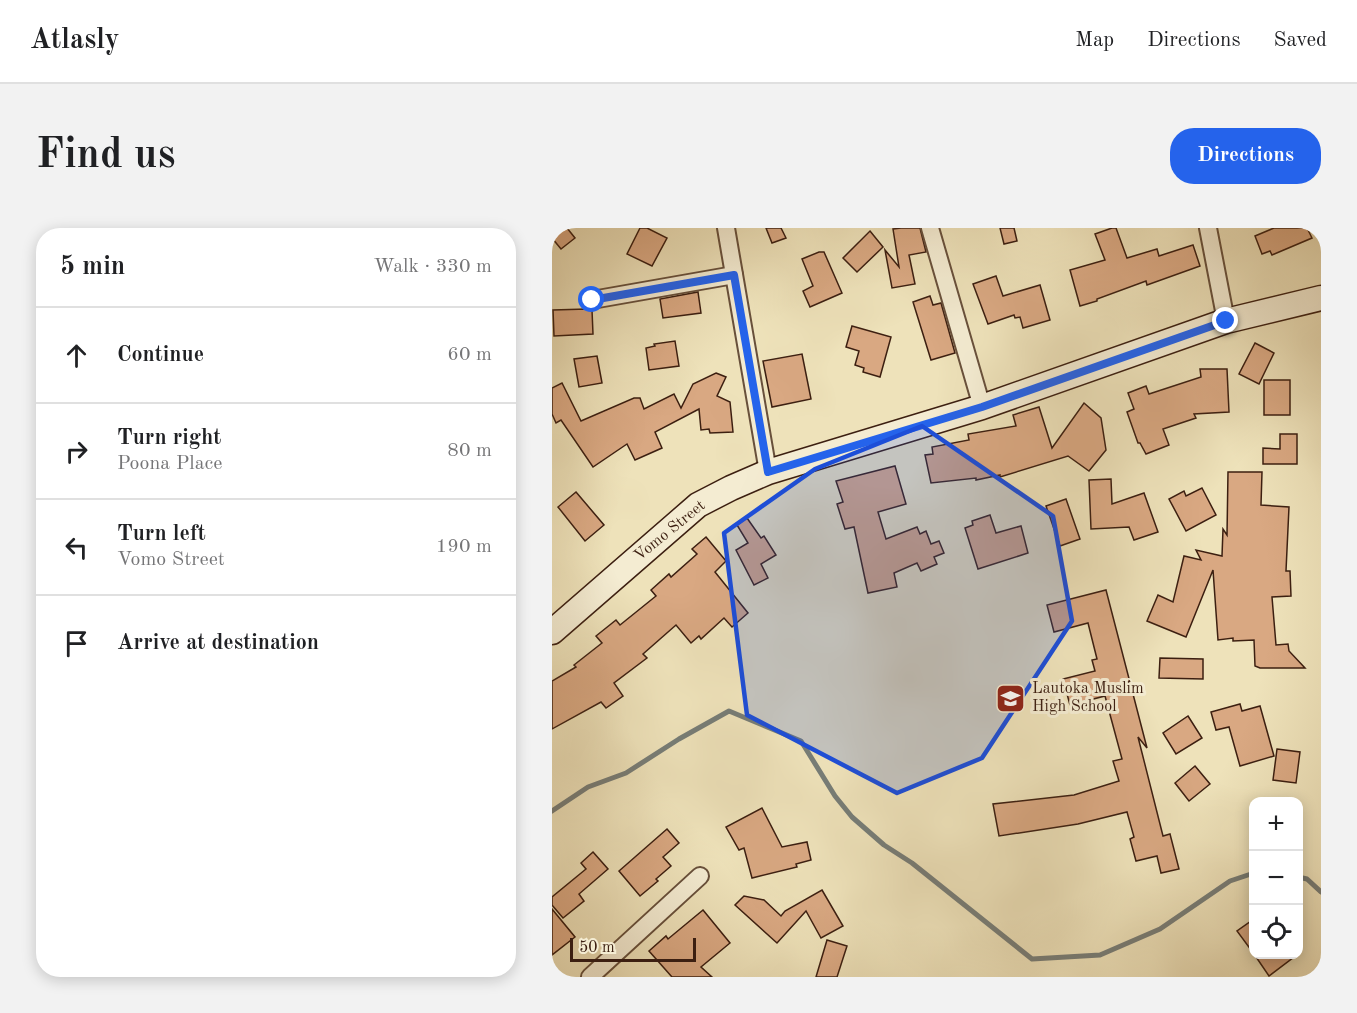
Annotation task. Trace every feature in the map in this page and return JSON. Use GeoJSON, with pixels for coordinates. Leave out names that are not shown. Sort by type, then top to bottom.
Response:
{"type":"FeatureCollection","features":[{"type":"Feature","properties":{"kind":"main road","name":"Vomo Street"},"geometry":{"type":"LineString","coordinates":[[552,632],[699,505],[768,472],[982,407],[1226,321],[1321,298]]}},
{"type":"Feature","properties":{"kind":"street"},"geometry":{"type":"LineString","coordinates":[[726,228],[768,472]]}},
{"type":"Feature","properties":{"kind":"street"},"geometry":{"type":"LineString","coordinates":[[930,228],[982,407]]}},
{"type":"Feature","properties":{"kind":"street"},"geometry":{"type":"LineString","coordinates":[[1208,228],[1226,321]]}},
{"type":"Feature","properties":{"kind":"street"},"geometry":{"type":"LineString","coordinates":[[592,300],[734,275]]}},
{"type":"Feature","properties":{"kind":"street"},"geometry":{"type":"LineString","coordinates":[[594,976],[700,876]]}},
{"type":"Feature","properties":{"kind":"highlighted area"},"geometry":{"type":"Polygon","coordinates":[[[922,426],[1053,516],[1072,621],[982,758],[897,793],[747,715],[724,533],[815,469],[922,426]]]}},
{"type":"Feature","properties":{"kind":"building"},"geometry":{"type":"Polygon","coordinates":[[[552,228],[567,228],[575,238],[561,249],[552,238],[552,228]]]}},
{"type":"Feature","properties":{"kind":"building"},"geometry":{"type":"Polygon","coordinates":[[[640,228],[647,228],[667,238],[652,266],[627,254],[640,228]]]}},
{"type":"Feature","properties":{"kind":"building"},"geometry":{"type":"Polygon","coordinates":[[[766,228],[781,228],[786,238],[772,243],[766,228]]]}},
{"type":"Feature","properties":{"kind":"building"},"geometry":{"type":"Polygon","coordinates":[[[920,228],[926,252],[909,255],[915,284],[892,288],[885,250],[899,267],[893,229],[920,228]]]}},
{"type":"Feature","properties":{"kind":"building"},"geometry":{"type":"Polygon","coordinates":[[[1000,228],[1014,228],[1017,241],[1004,244],[1000,228]]]}},
{"type":"Feature","properties":{"kind":"building"},"geometry":{"type":"Polygon","coordinates":[[[1116,228],[1127,258],[1157,249],[1159,256],[1193,245],[1200,266],[1147,285],[1146,281],[1080,306],[1070,270],[1105,260],[1095,234],[1116,228]]]}},
{"type":"Feature","properties":{"kind":"building"},"geometry":{"type":"Polygon","coordinates":[[[1274,228],[1307,228],[1312,238],[1272,255],[1270,251],[1262,254],[1255,236],[1274,228]]]}},
{"type":"Feature","properties":{"kind":"building"},"geometry":{"type":"Polygon","coordinates":[[[870,231],[883,247],[857,272],[843,258],[870,231]]]}},
{"type":"Feature","properties":{"kind":"building"},"geometry":{"type":"Polygon","coordinates":[[[824,252],[842,293],[810,307],[803,291],[813,286],[802,259],[824,252]]]}},
{"type":"Feature","properties":{"kind":"building"},"geometry":{"type":"Polygon","coordinates":[[[996,276],[1003,296],[1040,285],[1050,320],[1023,328],[1020,317],[1015,318],[1014,315],[988,324],[973,284],[996,276]]]}},
{"type":"Feature","properties":{"kind":"building"},"geometry":{"type":"Polygon","coordinates":[[[698,292],[701,313],[663,318],[660,299],[698,292]]]}},
{"type":"Feature","properties":{"kind":"building"},"geometry":{"type":"Polygon","coordinates":[[[930,296],[933,305],[941,303],[955,353],[931,360],[913,302],[930,296]]]}},
{"type":"Feature","properties":{"kind":"building"},"geometry":{"type":"Polygon","coordinates":[[[553,310],[592,310],[593,334],[554,336],[553,310]]]}},
{"type":"Feature","properties":{"kind":"building"},"geometry":{"type":"Polygon","coordinates":[[[852,326],[891,337],[880,377],[863,372],[864,368],[855,365],[859,351],[846,347],[852,326]]]}},
{"type":"Feature","properties":{"kind":"building"},"geometry":{"type":"Polygon","coordinates":[[[675,341],[679,366],[649,370],[646,348],[655,346],[654,344],[675,341]]]}},
{"type":"Feature","properties":{"kind":"building"},"geometry":{"type":"Polygon","coordinates":[[[1255,343],[1274,353],[1259,384],[1239,374],[1255,343]]]}},
{"type":"Feature","properties":{"kind":"building"},"geometry":{"type":"Polygon","coordinates":[[[802,354],[811,399],[772,407],[763,361],[802,354]]]}},
{"type":"Feature","properties":{"kind":"building"},"geometry":{"type":"Polygon","coordinates":[[[597,356],[602,383],[579,387],[574,359],[597,356]]]}},
{"type":"Feature","properties":{"kind":"building"},"geometry":{"type":"Polygon","coordinates":[[[1200,369],[1227,369],[1229,412],[1194,414],[1196,418],[1163,429],[1169,445],[1146,454],[1138,443],[1127,412],[1134,409],[1128,393],[1146,386],[1149,394],[1201,377],[1200,369]]]}},
{"type":"Feature","properties":{"kind":"building"},"geometry":{"type":"Polygon","coordinates":[[[716,373],[726,377],[717,396],[730,402],[733,432],[710,433],[709,429],[701,430],[699,409],[655,432],[662,448],[635,460],[627,444],[593,467],[561,420],[556,423],[552,414],[552,388],[562,383],[581,421],[634,398],[640,398],[644,409],[674,394],[681,408],[693,384],[716,373]]]}},
{"type":"Feature","properties":{"kind":"building"},"geometry":{"type":"Polygon","coordinates":[[[1264,380],[1290,380],[1290,415],[1264,415],[1264,380]]]}},
{"type":"Feature","properties":{"kind":"building"},"geometry":{"type":"Polygon","coordinates":[[[1084,403],[1101,418],[1106,450],[1089,471],[1068,456],[1000,477],[1000,475],[976,480],[976,478],[931,483],[925,455],[933,454],[932,447],[969,440],[968,434],[1016,426],[1013,415],[1039,407],[1052,448],[1084,403]]]}},
{"type":"Feature","properties":{"kind":"building"},"geometry":{"type":"Polygon","coordinates":[[[1280,434],[1297,434],[1297,464],[1263,464],[1263,448],[1280,449],[1280,434]]]}},
{"type":"Feature","properties":{"kind":"building"},"geometry":{"type":"Polygon","coordinates":[[[895,466],[906,504],[878,512],[886,539],[917,527],[920,534],[926,531],[931,544],[939,541],[944,553],[934,557],[937,564],[921,571],[917,563],[894,573],[897,587],[868,593],[854,527],[845,529],[837,504],[843,502],[836,481],[895,466]]]}},
{"type":"Feature","properties":{"kind":"building"},"geometry":{"type":"Polygon","coordinates":[[[1228,472],[1262,472],[1261,505],[1289,507],[1286,571],[1290,571],[1291,596],[1272,597],[1276,645],[1288,644],[1289,651],[1305,668],[1260,668],[1255,666],[1254,640],[1233,641],[1233,638],[1218,640],[1213,570],[1186,637],[1147,621],[1158,595],[1173,602],[1184,556],[1201,560],[1196,550],[1222,556],[1223,529],[1227,535],[1228,472]]]}},
{"type":"Feature","properties":{"kind":"building"},"geometry":{"type":"Polygon","coordinates":[[[1111,479],[1112,504],[1144,493],[1158,532],[1134,540],[1129,527],[1091,529],[1089,480],[1111,479]]]}},
{"type":"Feature","properties":{"kind":"building"},"geometry":{"type":"Polygon","coordinates":[[[1202,488],[1216,515],[1186,531],[1169,499],[1184,491],[1186,496],[1202,488]]]}},
{"type":"Feature","properties":{"kind":"building"},"geometry":{"type":"Polygon","coordinates":[[[576,492],[604,525],[585,541],[558,507],[576,492]]]}},
{"type":"Feature","properties":{"kind":"building"},"geometry":{"type":"Polygon","coordinates":[[[1066,499],[1080,539],[1060,546],[1046,506],[1066,499]]]}},
{"type":"Feature","properties":{"kind":"building"},"geometry":{"type":"Polygon","coordinates":[[[990,515],[996,533],[1021,526],[1028,553],[978,569],[965,528],[973,525],[972,521],[990,515]]]}},
{"type":"Feature","properties":{"kind":"building"},"geometry":{"type":"Polygon","coordinates":[[[747,518],[761,538],[764,536],[776,555],[761,564],[768,578],[754,585],[736,550],[748,543],[737,525],[747,518]]]}},
{"type":"Feature","properties":{"kind":"building"},"geometry":{"type":"Polygon","coordinates":[[[706,537],[726,561],[715,572],[748,613],[732,627],[724,618],[701,639],[699,636],[691,643],[676,625],[643,654],[647,658],[614,683],[623,696],[606,708],[601,702],[552,729],[552,681],[576,667],[574,665],[602,643],[596,636],[616,620],[620,625],[656,596],[651,590],[669,574],[671,577],[697,554],[692,549],[706,537]]]}},
{"type":"Feature","properties":{"kind":"building"},"geometry":{"type":"Polygon","coordinates":[[[1106,590],[1147,748],[1138,737],[1163,836],[1170,834],[1179,869],[1161,873],[1157,856],[1136,861],[1130,839],[1134,837],[1127,812],[1078,824],[999,836],[993,804],[1074,795],[1119,781],[1113,761],[1122,759],[1105,696],[1070,705],[1063,679],[1095,671],[1092,660],[1097,659],[1088,623],[1054,632],[1047,605],[1106,590]]]}},
{"type":"Feature","properties":{"kind":"building"},"geometry":{"type":"Polygon","coordinates":[[[1160,658],[1203,659],[1203,679],[1159,678],[1160,658]]]}},
{"type":"Feature","properties":{"kind":"building"},"geometry":{"type":"Polygon","coordinates":[[[1240,704],[1242,711],[1260,706],[1274,756],[1240,766],[1229,727],[1216,730],[1211,712],[1240,704]]]}},
{"type":"Feature","properties":{"kind":"building"},"geometry":{"type":"Polygon","coordinates":[[[1188,716],[1202,738],[1176,754],[1163,733],[1188,716]]]}},
{"type":"Feature","properties":{"kind":"building"},"geometry":{"type":"Polygon","coordinates":[[[1277,749],[1300,752],[1296,783],[1273,780],[1277,749]]]}},
{"type":"Feature","properties":{"kind":"building"},"geometry":{"type":"Polygon","coordinates":[[[1195,766],[1210,784],[1189,801],[1175,783],[1195,766]]]}},
{"type":"Feature","properties":{"kind":"building"},"geometry":{"type":"Polygon","coordinates":[[[762,808],[782,847],[807,842],[811,860],[796,864],[797,867],[752,878],[744,848],[739,850],[726,827],[762,808]]]}},
{"type":"Feature","properties":{"kind":"building"},"geometry":{"type":"Polygon","coordinates":[[[667,829],[679,843],[663,857],[671,866],[640,896],[619,871],[667,829]]]}},
{"type":"Feature","properties":{"kind":"building"},"geometry":{"type":"Polygon","coordinates":[[[593,852],[608,869],[579,894],[584,901],[563,918],[552,905],[552,897],[586,869],[581,863],[593,852]]]}},
{"type":"Feature","properties":{"kind":"building"},"geometry":{"type":"Polygon","coordinates":[[[822,890],[843,926],[821,938],[806,911],[777,943],[735,905],[744,896],[764,900],[781,916],[785,911],[822,890]]]}},
{"type":"Feature","properties":{"kind":"building"},"geometry":{"type":"Polygon","coordinates":[[[552,909],[575,937],[552,955],[552,909]]]}},
{"type":"Feature","properties":{"kind":"building"},"geometry":{"type":"Polygon","coordinates":[[[703,910],[730,943],[701,967],[712,977],[672,977],[649,951],[666,936],[668,939],[703,910]]]}},
{"type":"Feature","properties":{"kind":"building"},"geometry":{"type":"Polygon","coordinates":[[[1249,923],[1249,947],[1237,931],[1249,923]]]}},
{"type":"Feature","properties":{"kind":"building"},"geometry":{"type":"Polygon","coordinates":[[[827,940],[847,946],[837,977],[816,977],[827,940]]]}},
{"type":"Feature","properties":{"kind":"building"},"geometry":{"type":"Polygon","coordinates":[[[1257,959],[1291,959],[1269,976],[1257,959]]]}},
{"type":"Feature","properties":{"kind":"waterway"},"geometry":{"type":"LineString","coordinates":[[552,811],[588,787],[626,773],[729,711],[801,741],[835,796],[852,817],[884,845],[912,863],[1032,959],[1100,955],[1160,929],[1230,881],[1249,875]]}},
{"type":"Feature","properties":{"kind":"waterway"},"geometry":{"type":"LineString","coordinates":[[1303,878],[1321,892]]}},
{"type":"Feature","properties":{"kind":"place","name":"Lautoka Muslim High School"},"geometry":{"type":"Point","coordinates":[1011,698]}},
{"type":"Feature","properties":{"kind":"route"},"geometry":{"type":"LineString","coordinates":[[592,300],[734,275],[768,472],[982,407],[1226,321]]}}]}
